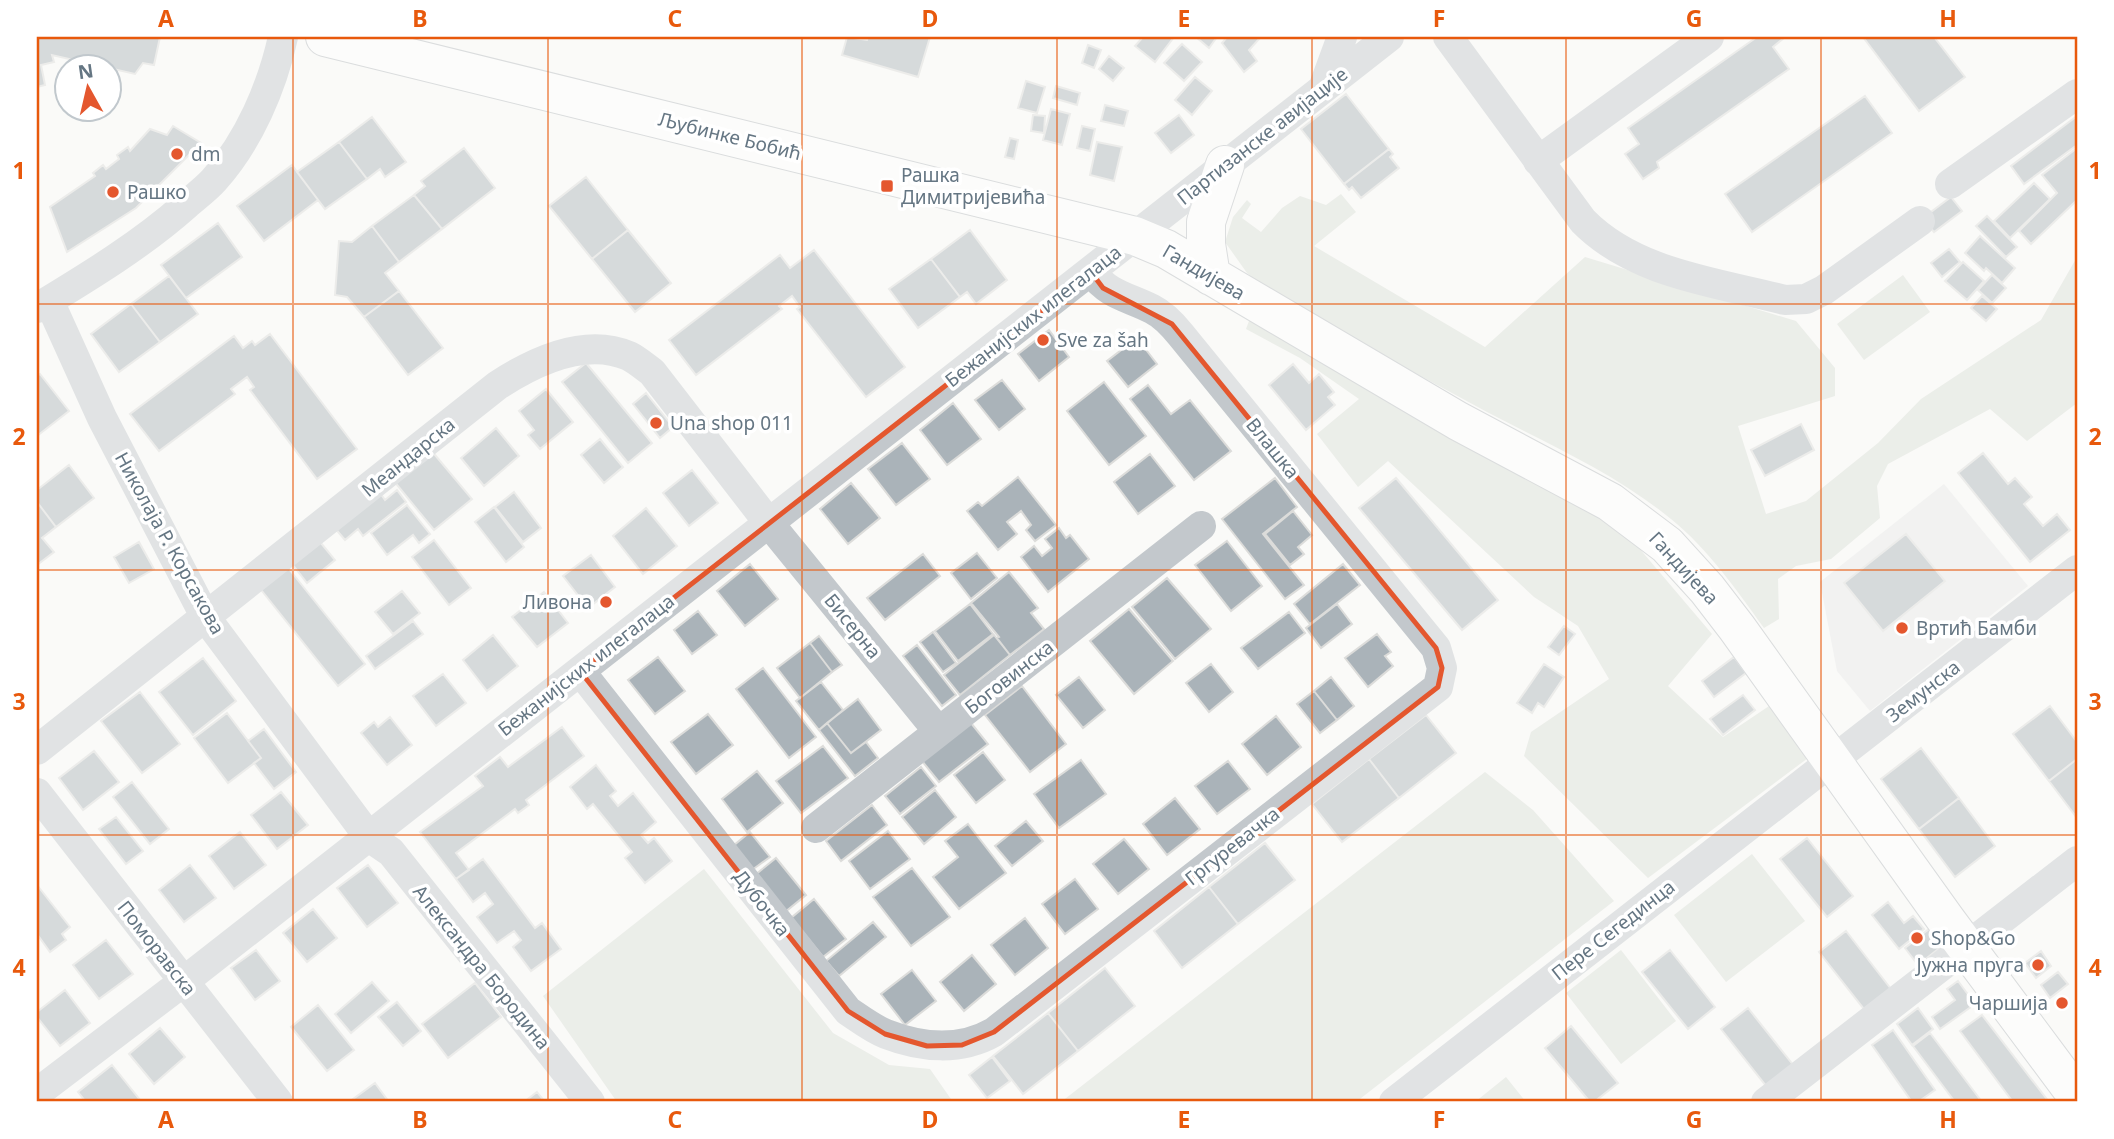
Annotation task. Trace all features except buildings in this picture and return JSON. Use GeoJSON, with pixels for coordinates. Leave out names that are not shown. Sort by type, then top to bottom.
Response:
{"type":"FeatureCollection","features":[{"type":"Feature","properties":{"kind":"main road","name":"Љубинке Бобић"},"geometry":{"type":"LineString","coordinates":[[325,37],[1135,236]]}},
{"type":"Feature","properties":{"kind":"main road"},"geometry":{"type":"LineString","coordinates":[[1211,276],[1206,222],[1225,165]]}},
{"type":"Feature","properties":{"kind":"main road","name":"Гандијева"},"geometry":{"type":"LineString","coordinates":[[1135,236],[1166,249],[1458,421],[1611,502],[1656,534],[1722,608],[2072,1094]]}},
{"type":"Feature","properties":{"kind":"street"},"geometry":{"type":"LineString","coordinates":[[43,304],[146,238],[214,180],[244,139],[279,58],[283,37]]}},
{"type":"Feature","properties":{"kind":"street"},"geometry":{"type":"LineString","coordinates":[[1324,88],[1342,37]]}},
{"type":"Feature","properties":{"kind":"street","name":"Партизанске авијације"},"geometry":{"type":"LineString","coordinates":[[1135,236],[1389,37]]}},
{"type":"Feature","properties":{"kind":"street"},"geometry":{"type":"LineString","coordinates":[[1448,37],[1583,221],[1617,250],[1659,268],[1785,299],[1810,298],[1920,221]]}},
{"type":"Feature","properties":{"kind":"street"},"geometry":{"type":"LineString","coordinates":[[1538,161],[1709,37]]}},
{"type":"Feature","properties":{"kind":"street"},"geometry":{"type":"LineString","coordinates":[[1950,184],[2077,94]]}},
{"type":"Feature","properties":{"kind":"street","name":"Бежанијских илегалаца"},"geometry":{"type":"LineString","coordinates":[[37,1093],[369,837],[1135,236]]}},
{"type":"Feature","properties":{"kind":"street","name":"Влашка"},"geometry":{"type":"LineString","coordinates":[[1091,272],[1104,288],[1153,310],[1172,324],[1436,648]]}},
{"type":"Feature","properties":{"kind":"street","name":"Николаја Р. Корсакова"},"geometry":{"type":"LineString","coordinates":[[43,304],[206,618],[369,837]]}},
{"type":"Feature","properties":{"kind":"street","name":"Меандарска"},"geometry":{"type":"LineString","coordinates":[[37,750],[498,385],[532,365],[568,353],[589,349],[609,351],[630,357],[652,372],[768,522]]}},
{"type":"Feature","properties":{"kind":"street","name":"Бисерна"},"geometry":{"type":"LineString","coordinates":[[768,522],[938,731]]}},
{"type":"Feature","properties":{"kind":"street","name":"Боговинска"},"geometry":{"type":"LineString","coordinates":[[816,828],[1201,526]]}},
{"type":"Feature","properties":{"kind":"street","name":"Земунска"},"geometry":{"type":"LineString","coordinates":[[1834,761],[2077,569]]}},
{"type":"Feature","properties":{"kind":"street","name":"Гргуревачка"},"geometry":{"type":"LineString","coordinates":[[995,1032],[1438,687],[1442,668],[1436,648]]}},
{"type":"Feature","properties":{"kind":"street","name":"Дубочка"},"geometry":{"type":"LineString","coordinates":[[580,671],[848,1011],[885,1034],[927,1046],[962,1045],[979,1041],[995,1032]]}},
{"type":"Feature","properties":{"kind":"street","name":"Пере Сегединца"},"geometry":{"type":"LineString","coordinates":[[1394,1102],[1642,907],[1834,761]]}},
{"type":"Feature","properties":{"kind":"street","name":"Поморавска"},"geometry":{"type":"LineString","coordinates":[[37,793],[278,1102]]}},
{"type":"Feature","properties":{"kind":"street","name":"Александра Бородина"},"geometry":{"type":"LineString","coordinates":[[369,837],[391,852],[590,1102]]}},
{"type":"Feature","properties":{"kind":"street"},"geometry":{"type":"LineString","coordinates":[[1766,1102],[2077,861]]}},
{"type":"Feature","properties":{"kind":"highlighted area"},"geometry":{"type":"Polygon","coordinates":[[[1091,272],[1103,288],[1172,324],[1436,648],[1442,668],[1438,687],[994,1032],[962,1045],[927,1046],[885,1034],[848,1011],[580,671],[1091,272]]]}},
{"type":"Feature","properties":{"kind":"shaded area"},"geometry":{"type":"Polygon","coordinates":[[[1341,194],[1356,212],[1314,246],[1485,347],[1585,257],[1796,321],[1835,368],[1835,396],[1738,426],[1766,514],[1806,501],[1878,443],[1921,399],[2041,320],[2077,257],[2077,403],[2027,441],[1990,409],[1888,464],[1877,486],[1880,518],[1831,559],[1796,566],[1778,579],[1779,619],[1764,628],[1709,556],[1671,519],[1650,503],[1582,461],[1276,297],[1247,273],[1225,242],[1233,217],[1247,200],[1251,204],[1242,218],[1261,232],[1282,208],[1300,196],[1326,205],[1341,194]]]}},
{"type":"Feature","properties":{"kind":"shaded area"},"geometry":{"type":"Polygon","coordinates":[[[1903,275],[1930,312],[1864,360],[1837,324],[1903,275]]]}},
{"type":"Feature","properties":{"kind":"shaded area"},"geometry":{"type":"Polygon","coordinates":[[[1252,313],[1577,498],[1639,548],[1712,634],[1668,686],[1723,737],[1778,700],[1808,758],[1648,878],[1524,756],[1531,732],[1609,679],[1578,626],[1534,597],[1388,461],[1358,487],[1317,434],[1359,399],[1300,358],[1246,329],[1252,313]]]}},
{"type":"Feature","properties":{"kind":"shaded area","name":"Вртић Бамби"},"geometry":{"type":"Polygon","coordinates":[[[1944,484],[2028,586],[1870,711],[1837,671],[1820,582],[1944,484]]]}},
{"type":"Feature","properties":{"kind":"shaded area"},"geometry":{"type":"Polygon","coordinates":[[[1485,772],[1533,810],[1614,901],[1356,1102],[1061,1102],[1485,772]]]}},
{"type":"Feature","properties":{"kind":"shaded area"},"geometry":{"type":"Polygon","coordinates":[[[1752,854],[1805,921],[1726,982],[1674,915],[1752,854]]]}},
{"type":"Feature","properties":{"kind":"shaded area"},"geometry":{"type":"Polygon","coordinates":[[[704,869],[833,1033],[889,1065],[930,1069],[953,1102],[617,1102],[543,996],[704,869]]]}},
{"type":"Feature","properties":{"kind":"shaded area"},"geometry":{"type":"Polygon","coordinates":[[[1621,950],[1676,1021],[1621,1064],[1566,993],[1621,950]]]}},
{"type":"Feature","properties":{"kind":"shaded area"},"geometry":{"type":"Polygon","coordinates":[[[1506,1077],[1526,1102],[1475,1102],[1506,1077]]]}},
{"type":"Feature","properties":{"kind":"place","name":"dm"},"geometry":{"type":"Point","coordinates":[177,154]}},
{"type":"Feature","properties":{"kind":"place","name":"Рашка Димитријевића"},"geometry":{"type":"Point","coordinates":[887,186]}},
{"type":"Feature","properties":{"kind":"place","name":"Рашко"},"geometry":{"type":"Point","coordinates":[113,192]}},
{"type":"Feature","properties":{"kind":"place","name":"Sve za šah"},"geometry":{"type":"Point","coordinates":[1043,340]}},
{"type":"Feature","properties":{"kind":"place","name":"Una shop 011"},"geometry":{"type":"Point","coordinates":[656,423]}},
{"type":"Feature","properties":{"kind":"place","name":"Ливона"},"geometry":{"type":"Point","coordinates":[606,602]}},
{"type":"Feature","properties":{"kind":"place","name":"Вртић Бамби"},"geometry":{"type":"Point","coordinates":[1902,628]}},
{"type":"Feature","properties":{"kind":"place","name":"Shop&Go"},"geometry":{"type":"Point","coordinates":[1917,938]}},
{"type":"Feature","properties":{"kind":"place","name":"Јужна пруга"},"geometry":{"type":"Point","coordinates":[2038,965]}},
{"type":"Feature","properties":{"kind":"place","name":"Чаршија"},"geometry":{"type":"Point","coordinates":[2062,1003]}}]}
